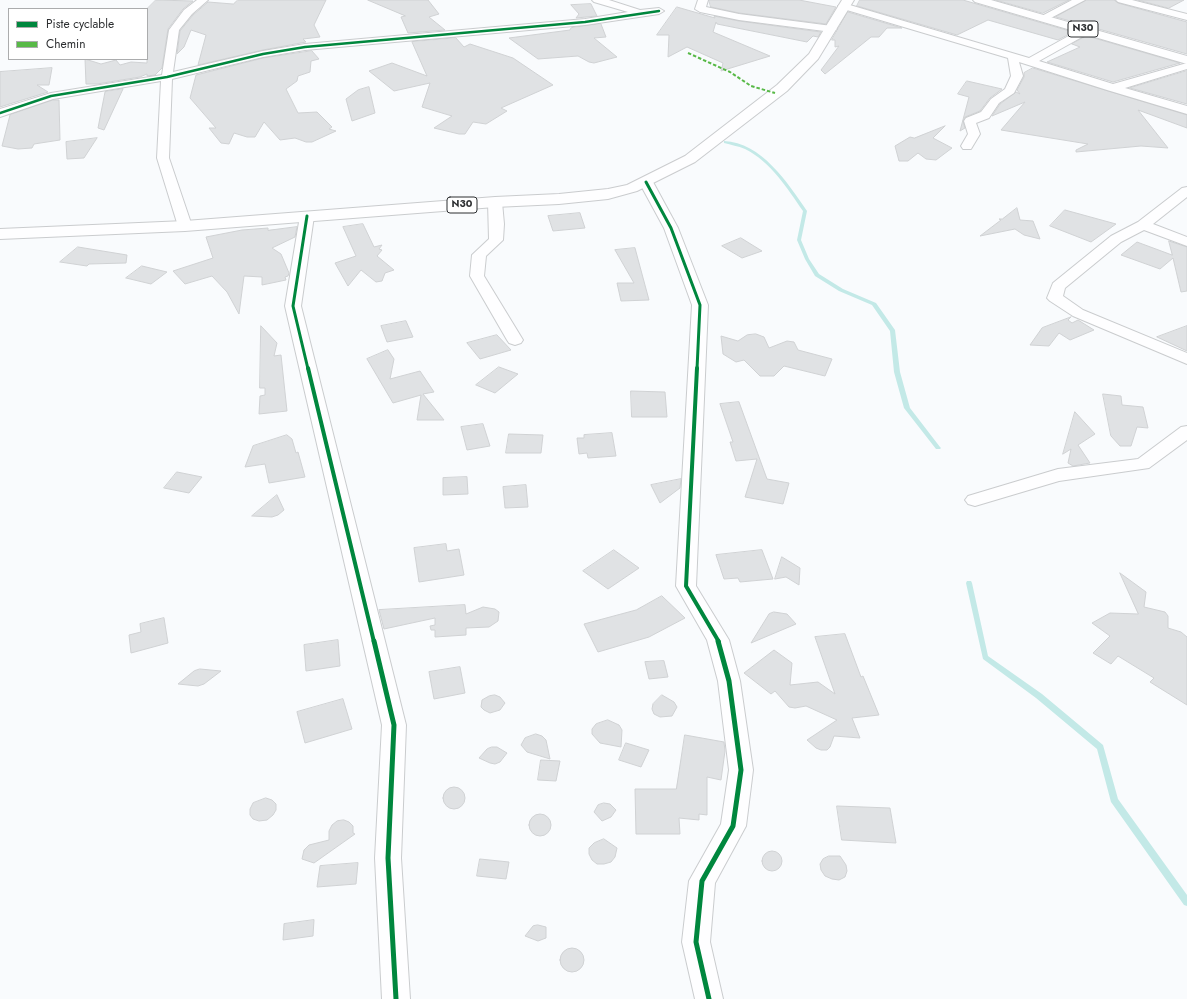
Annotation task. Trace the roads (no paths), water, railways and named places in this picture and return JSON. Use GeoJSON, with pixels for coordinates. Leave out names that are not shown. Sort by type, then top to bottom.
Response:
{"type":"FeatureCollection","features":[{"type":"Feature","properties":{"kind":"main road","name":"N30"},"geometry":{"type":"LineString","coordinates":[[979,0],[1187,60]]}},
{"type":"Feature","properties":{"kind":"main road","name":"N30"},"geometry":{"type":"LineString","coordinates":[[0,234],[185,226],[495,202],[558,199],[608,194],[632,188],[690,159],[782,88],[814,56],[832,29],[846,3]]}},
{"type":"Feature","properties":{"kind":"street"},"geometry":{"type":"LineString","coordinates":[[185,226],[163,158],[167,77],[174,30],[188,12],[203,0]]}},
{"type":"Feature","properties":{"kind":"street"},"geometry":{"type":"LineString","coordinates":[[597,0],[622,6],[638,13]]}},
{"type":"Feature","properties":{"kind":"street"},"geometry":{"type":"LineString","coordinates":[[703,0],[700,9],[739,18],[832,29]]}},
{"type":"Feature","properties":{"kind":"street"},"geometry":{"type":"LineString","coordinates":[[1042,18],[1080,0]]}},
{"type":"Feature","properties":{"kind":"street"},"geometry":{"type":"LineString","coordinates":[[1121,0],[1187,17]]}},
{"type":"Feature","properties":{"kind":"street"},"geometry":{"type":"LineString","coordinates":[[846,3],[1111,88],[1187,110]]}},
{"type":"Feature","properties":{"kind":"street"},"geometry":{"type":"LineString","coordinates":[[0,113],[51,96],[167,77],[263,54],[305,47],[585,22],[659,11]]}},
{"type":"Feature","properties":{"kind":"street"},"geometry":{"type":"LineString","coordinates":[[1030,62],[1087,30]]}},
{"type":"Feature","properties":{"kind":"street"},"geometry":{"type":"LineString","coordinates":[[967,146],[974,134],[970,121],[985,115],[995,101],[1010,91],[1017,76],[1013,57]]}},
{"type":"Feature","properties":{"kind":"street"},"geometry":{"type":"LineString","coordinates":[[1111,88],[1187,66]]}},
{"type":"Feature","properties":{"kind":"street"},"geometry":{"type":"LineString","coordinates":[[646,182],[671,228],[700,305],[686,586],[718,640],[729,680],[741,770],[733,826],[702,881],[696,942],[709,999]]}},
{"type":"Feature","properties":{"kind":"street"},"geometry":{"type":"LineString","coordinates":[[1187,191],[1143,225],[1116,239],[1058,286],[1055,298],[1078,313],[1187,359]]}},
{"type":"Feature","properties":{"kind":"street"},"geometry":{"type":"LineString","coordinates":[[495,202],[497,224],[496,240],[479,255],[477,276],[515,340]]}},
{"type":"Feature","properties":{"kind":"street"},"geometry":{"type":"LineString","coordinates":[[307,216],[293,306],[394,725],[388,858],[396,999]]}},
{"type":"Feature","properties":{"kind":"street"},"geometry":{"type":"LineString","coordinates":[[1143,225],[1187,242]]}},
{"type":"Feature","properties":{"kind":"street"},"geometry":{"type":"LineString","coordinates":[[975,500],[1058,475],[1143,464],[1187,431]]}},
{"type":"Feature","properties":{"kind":"waterway"},"geometry":{"type":"LineString","coordinates":[[725,142],[737,145],[757,155],[773,169],[787,185],[805,211],[799,240],[807,259],[817,275],[841,290],[874,304],[893,331],[897,372],[907,408],[938,448]]}},
{"type":"Feature","properties":{"kind":"waterway"},"geometry":{"type":"LineString","coordinates":[[969,583],[985,657],[1039,696],[1100,747],[1114,800],[1187,902]]}}]}
